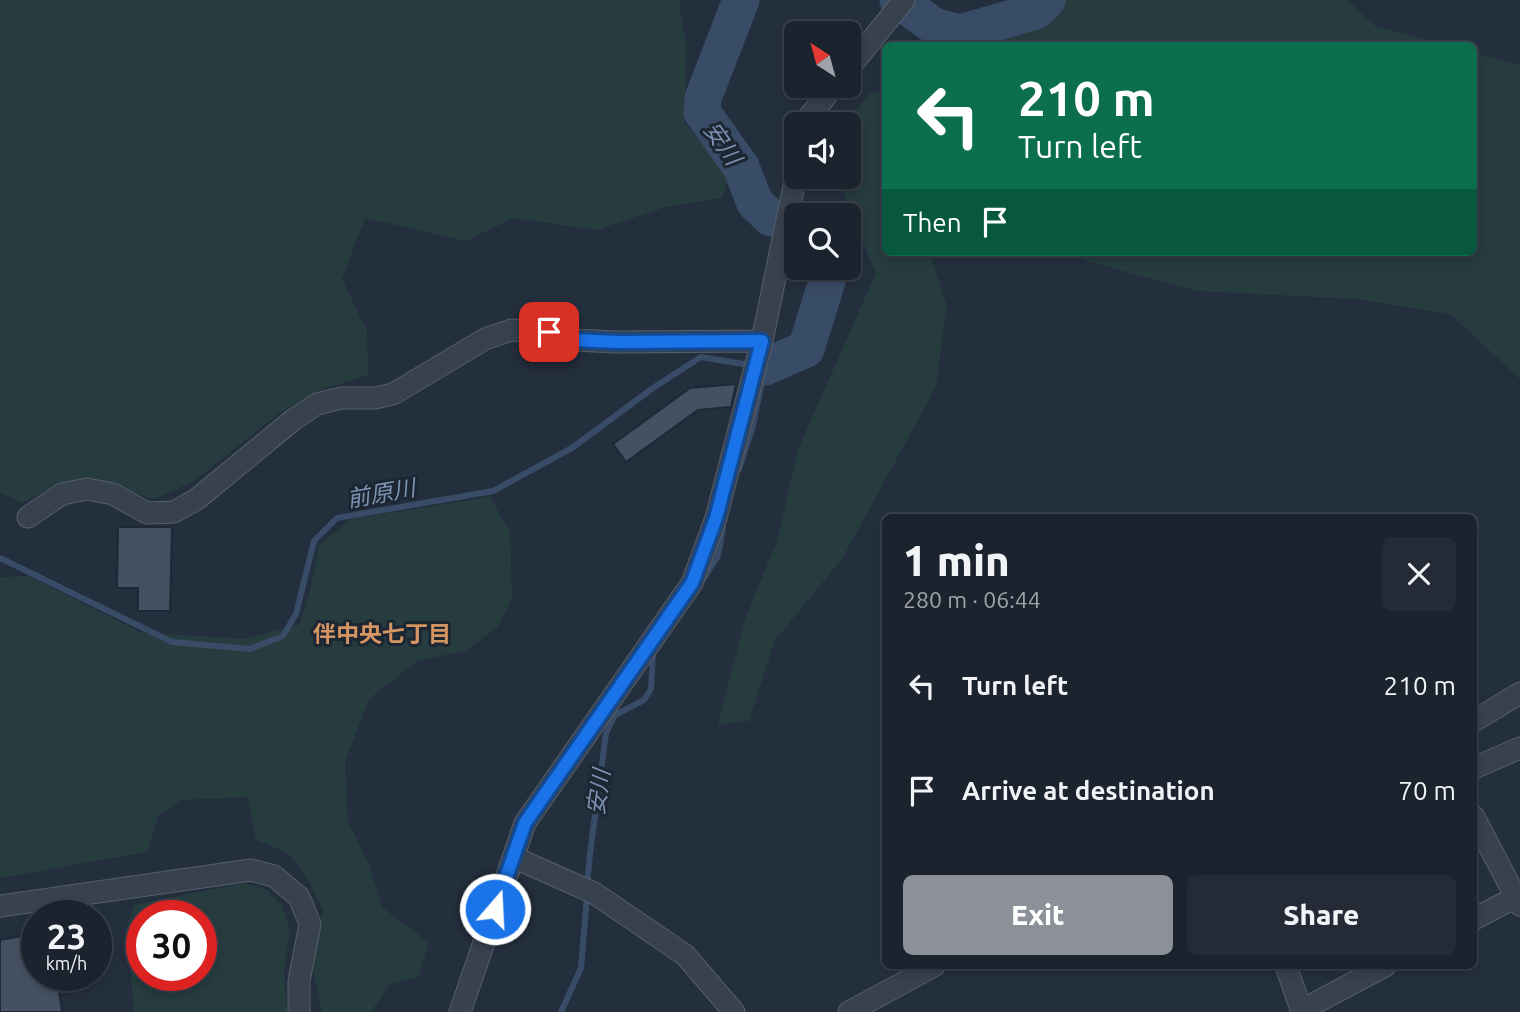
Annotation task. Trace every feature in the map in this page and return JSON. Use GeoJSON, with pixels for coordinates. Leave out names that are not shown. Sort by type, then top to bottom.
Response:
{"type":"FeatureCollection","features":[{"type":"Feature","properties":{"kind":"street"},"geometry":{"type":"LineString","coordinates":[[861,53],[901,4]]}},
{"type":"Feature","properties":{"kind":"street"},"geometry":{"type":"LineString","coordinates":[[813,112],[824,98]]}},
{"type":"Feature","properties":{"kind":"street"},"geometry":{"type":"LineString","coordinates":[[460,1012],[525,823],[692,583],[716,518],[762,341],[794,189]]}},
{"type":"Feature","properties":{"kind":"street"},"geometry":{"type":"LineString","coordinates":[[28,517],[62,494],[87,489],[113,494],[147,513],[174,512],[197,499],[317,404],[341,398],[375,398],[393,394],[485,339],[511,330],[549,332],[575,340],[617,342],[762,341]]}},
{"type":"Feature","properties":{"kind":"street"},"geometry":{"type":"LineString","coordinates":[[1477,719],[1520,693]]}},
{"type":"Feature","properties":{"kind":"street"},"geometry":{"type":"LineString","coordinates":[[1477,767],[1520,748]]}},
{"type":"Feature","properties":{"kind":"street"},"geometry":{"type":"LineString","coordinates":[[1477,823],[1518,901],[1477,918]]}},
{"type":"Feature","properties":{"kind":"street"},"geometry":{"type":"LineString","coordinates":[[513,857],[587,890],[685,956],[734,1012]]}},
{"type":"Feature","properties":{"kind":"street"},"geometry":{"type":"LineString","coordinates":[[0,906],[251,870],[274,876],[299,897],[310,924],[299,981],[299,1012]]}},
{"type":"Feature","properties":{"kind":"street"},"geometry":{"type":"LineString","coordinates":[[849,1012],[928,969]]}},
{"type":"Feature","properties":{"kind":"street"},"geometry":{"type":"LineString","coordinates":[[1287,969],[1302,1011],[1379,969]]}},
{"type":"Feature","properties":{"kind":"green space"},"geometry":{"type":"Polygon","coordinates":[[[0,0],[681,0],[679,5],[686,43],[685,123],[729,176],[722,198],[665,207],[597,230],[513,218],[466,241],[365,218],[342,279],[367,331],[368,375],[317,391],[281,412],[191,483],[154,499],[104,483],[61,482],[22,503],[0,492],[0,0]]]}},
{"type":"Feature","properties":{"kind":"green space"},"geometry":{"type":"Polygon","coordinates":[[[1038,0],[1347,0],[1375,26],[1436,42],[988,42],[1038,0]]]}},
{"type":"Feature","properties":{"kind":"green space"},"geometry":{"type":"Polygon","coordinates":[[[1477,54],[1520,65],[1520,379],[1450,314],[1357,299],[1197,291],[1083,260],[1079,256],[1477,256],[1477,54]]]}},
{"type":"Feature","properties":{"kind":"green space"},"geometry":{"type":"Polygon","coordinates":[[[882,90],[882,256],[930,256],[947,306],[936,387],[842,559],[775,640],[749,721],[718,724],[745,619],[777,541],[798,449],[876,273],[861,237],[861,203],[847,203],[843,189],[861,189],[861,112],[854,112],[871,93],[882,90]]]}},
{"type":"Feature","properties":{"kind":"green space"},"geometry":{"type":"Polygon","coordinates":[[[490,497],[510,532],[512,599],[497,628],[465,651],[417,661],[369,699],[345,762],[348,821],[369,864],[382,907],[429,943],[418,977],[389,985],[371,1012],[322,1012],[313,969],[323,910],[306,876],[288,853],[256,840],[248,797],[180,800],[158,816],[147,852],[0,878],[0,577],[29,576],[140,632],[243,639],[299,625],[309,595],[319,546],[351,519],[490,497]]]}},
{"type":"Feature","properties":{"kind":"green space"},"geometry":{"type":"Polygon","coordinates":[[[245,883],[267,890],[282,905],[290,930],[284,973],[287,1012],[134,1012],[132,991],[217,991],[217,900],[159,900],[245,883]]]}},
{"type":"Feature","properties":{"kind":"building"},"geometry":{"type":"Polygon","coordinates":[[[736,384],[731,407],[698,410],[626,462],[613,444],[690,388],[736,384]]]}},
{"type":"Feature","properties":{"kind":"building"},"geometry":{"type":"Polygon","coordinates":[[[118,527],[172,527],[170,611],[138,611],[138,588],[117,588],[118,527]]]}},
{"type":"Feature","properties":{"kind":"building"},"geometry":{"type":"Polygon","coordinates":[[[21,936],[21,991],[59,991],[62,1012],[0,1012],[0,940],[21,936]]]}},
{"type":"Feature","properties":{"kind":"waterway","name":"安川"},"geometry":{"type":"LineString","coordinates":[[741,0],[703,98],[702,112],[741,167],[755,203],[771,218],[784,219]]}},
{"type":"Feature","properties":{"kind":"waterway","name":"安川"},"geometry":{"type":"LineString","coordinates":[[898,0],[934,26],[960,33],[1036,11],[1047,0]]}},
{"type":"Feature","properties":{"kind":"waterway","name":"安川"},"geometry":{"type":"LineString","coordinates":[[765,367],[806,349],[827,280]]}},
{"type":"Feature","properties":{"kind":"waterway","name":"前原川"},"geometry":{"type":"LineString","coordinates":[[0,558],[172,642],[250,649],[283,636],[296,614],[314,541],[337,518],[493,491],[572,448],[653,388],[701,357],[744,364]]}},
{"type":"Feature","properties":{"kind":"waterway","name":"安川"},"geometry":{"type":"LineString","coordinates":[[739,469],[752,429],[763,378]]}},
{"type":"Feature","properties":{"kind":"waterway","name":"安川"},"geometry":{"type":"LineString","coordinates":[[704,578],[718,556],[723,527]]}},
{"type":"Feature","properties":{"kind":"waterway","name":"安川"},"geometry":{"type":"LineString","coordinates":[[587,885],[606,733],[615,715],[644,700],[651,689],[655,650]]}},
{"type":"Feature","properties":{"kind":"waterway","name":"安川"},"geometry":{"type":"LineString","coordinates":[[561,1012],[581,968],[587,896]]}},
{"type":"Feature","properties":{"kind":"district","name":"伴中央七丁目"},"geometry":{"type":"Point","coordinates":[382,633]}},
{"type":"Feature","properties":{"kind":"route"},"geometry":{"type":"LineString","coordinates":[[495,909],[525,823],[692,583],[716,518],[762,341],[617,342],[575,340],[549,332]]}}]}
